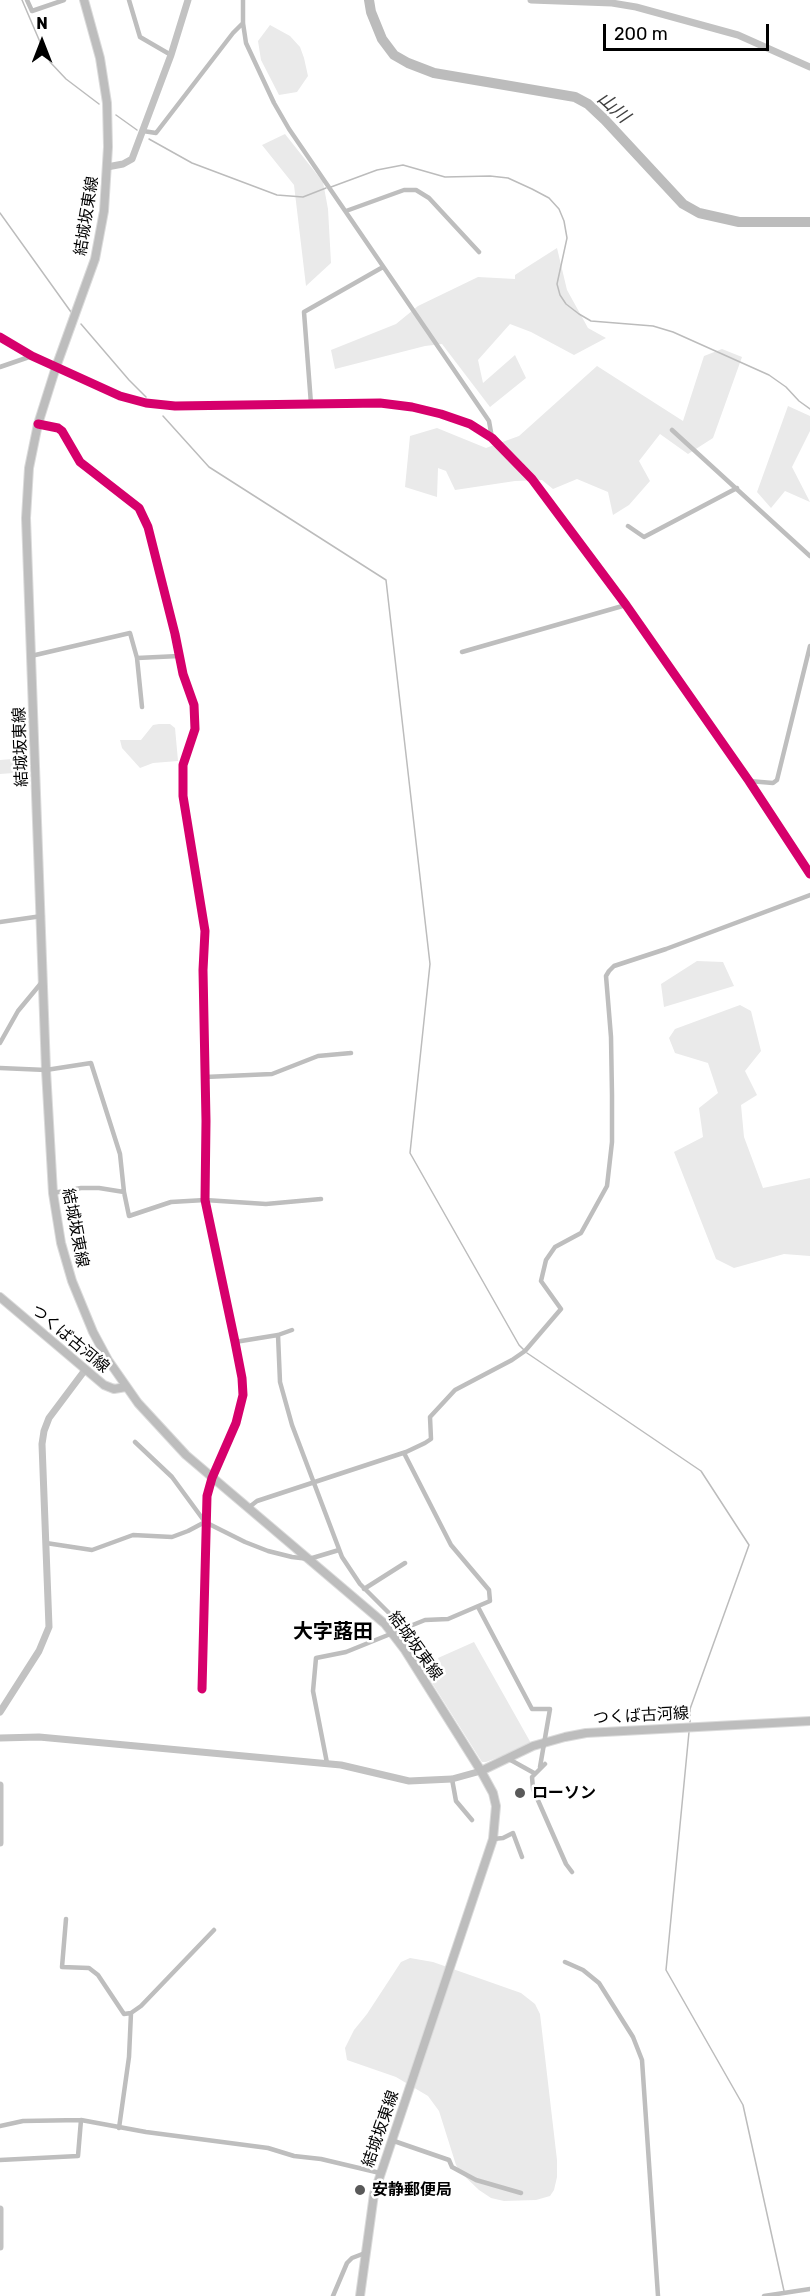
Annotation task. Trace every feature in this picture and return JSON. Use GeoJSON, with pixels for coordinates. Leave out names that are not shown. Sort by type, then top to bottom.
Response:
{"type":"FeatureCollection","features":[{"type":"Feature","properties":{"kind":"main road","name":"結城坂東線"},"geometry":{"type":"LineString","coordinates":[[84,0],[104,77],[108,115],[107,167],[102,223],[95,259],[38,424],[30,468],[27,510],[46,1070],[53,1192],[61,1242],[79,1298],[101,1347],[126,1387],[163,1432],[212,1478],[396,1633],[481,1771],[495,1802],[496,1820],[492,1839],[380,2174],[371,2210],[360,2296]]}},
{"type":"Feature","properties":{"kind":"main road","name":"つくば古河線"},"geometry":{"type":"LineString","coordinates":[[0,1297],[109,1388],[126,1387]]}},
{"type":"Feature","properties":{"kind":"main road","name":"つくば古河線"},"geometry":{"type":"LineString","coordinates":[[481,1771],[545,1742],[565,1737],[612,1731],[810,1721]]}},
{"type":"Feature","properties":{"kind":"street"},"geometry":{"type":"LineString","coordinates":[[27,0],[32,11],[64,0]]}},
{"type":"Feature","properties":{"kind":"street"},"geometry":{"type":"LineString","coordinates":[[129,0],[140,37],[171,56]]}},
{"type":"Feature","properties":{"kind":"street"},"geometry":{"type":"LineString","coordinates":[[107,167],[123,165],[132,159],[171,56],[188,0]]}},
{"type":"Feature","properties":{"kind":"street"},"geometry":{"type":"LineString","coordinates":[[243,0],[246,43],[274,103],[301,148],[489,421],[492,438]]}},
{"type":"Feature","properties":{"kind":"street"},"geometry":{"type":"LineString","coordinates":[[531,0],[627,3],[738,34],[810,67]]}},
{"type":"Feature","properties":{"kind":"street"},"geometry":{"type":"LineString","coordinates":[[143,131],[156,133],[243,23]]}},
{"type":"Feature","properties":{"kind":"street"},"geometry":{"type":"LineString","coordinates":[[346,211],[404,190],[416,190],[429,198],[479,252]]}},
{"type":"Feature","properties":{"kind":"street"},"geometry":{"type":"LineString","coordinates":[[311,404],[304,312],[383,267]]}},
{"type":"Feature","properties":{"kind":"street"},"geometry":{"type":"LineString","coordinates":[[0,338],[32,356],[120,396],[146,403],[175,406],[380,403],[441,414],[470,424],[492,438],[531,479],[626,605],[810,874]]}},
{"type":"Feature","properties":{"kind":"street"},"geometry":{"type":"LineString","coordinates":[[0,367],[32,356]]}},
{"type":"Feature","properties":{"kind":"street"},"geometry":{"type":"LineString","coordinates":[[38,424],[58,428],[80,462],[139,508],[148,527],[183,674],[194,705],[195,729],[183,765],[183,796],[205,931],[203,970],[205,1200],[235,1341],[243,1395],[236,1423],[212,1478],[207,1496],[202,1689]]}},
{"type":"Feature","properties":{"kind":"street"},"geometry":{"type":"LineString","coordinates":[[672,430],[810,556]]}},
{"type":"Feature","properties":{"kind":"street"},"geometry":{"type":"LineString","coordinates":[[628,526],[644,537],[737,488]]}},
{"type":"Feature","properties":{"kind":"street"},"geometry":{"type":"LineString","coordinates":[[462,652],[626,605]]}},
{"type":"Feature","properties":{"kind":"street"},"geometry":{"type":"LineString","coordinates":[[31,656],[130,633],[137,658],[142,707]]}},
{"type":"Feature","properties":{"kind":"street"},"geometry":{"type":"LineString","coordinates":[[748,781],[773,783],[777,780],[810,646]]}},
{"type":"Feature","properties":{"kind":"street"},"geometry":{"type":"LineString","coordinates":[[137,658],[179,656]]}},
{"type":"Feature","properties":{"kind":"street"},"geometry":{"type":"LineString","coordinates":[[248,1508],[257,1501],[404,1453],[425,1443],[430,1438],[430,1417],[454,1390],[525,1351],[561,1309],[541,1281],[546,1260],[555,1247],[581,1233],[607,1186],[612,1142],[611,1037],[606,976],[609,971],[614,966],[810,895]]}},
{"type":"Feature","properties":{"kind":"street"},"geometry":{"type":"LineString","coordinates":[[0,922],[42,916]]}},
{"type":"Feature","properties":{"kind":"street"},"geometry":{"type":"LineString","coordinates":[[0,1043],[18,1011],[43,980]]}},
{"type":"Feature","properties":{"kind":"street"},"geometry":{"type":"LineString","coordinates":[[205,1077],[272,1074],[318,1056],[351,1053]]}},
{"type":"Feature","properties":{"kind":"street"},"geometry":{"type":"LineString","coordinates":[[0,1068],[46,1070],[91,1063],[120,1154],[129,1216],[171,1202],[205,1200],[266,1204],[321,1199]]}},
{"type":"Feature","properties":{"kind":"street"},"geometry":{"type":"LineString","coordinates":[[53,1192],[99,1188],[124,1192]]}},
{"type":"Feature","properties":{"kind":"street"},"geometry":{"type":"LineString","coordinates":[[235,1341],[278,1335],[292,1330]]}},
{"type":"Feature","properties":{"kind":"street"},"geometry":{"type":"LineString","coordinates":[[278,1335],[280,1382],[292,1425],[339,1550],[364,1589],[391,1615],[396,1633]]}},
{"type":"Feature","properties":{"kind":"street"},"geometry":{"type":"LineString","coordinates":[[0,1712],[39,1651],[49,1627],[42,1444],[49,1418],[85,1370]]}},
{"type":"Feature","properties":{"kind":"street"},"geometry":{"type":"LineString","coordinates":[[135,1442],[172,1477],[205,1522],[268,1551],[309,1559],[339,1550]]}},
{"type":"Feature","properties":{"kind":"street"},"geometry":{"type":"LineString","coordinates":[[327,1763],[313,1691],[315,1658],[346,1652],[420,1622],[448,1619],[490,1601],[489,1590],[451,1545],[404,1453]]}},
{"type":"Feature","properties":{"kind":"street"},"geometry":{"type":"LineString","coordinates":[[46,1542],[92,1550],[133,1535],[172,1537],[188,1532],[205,1522]]}},
{"type":"Feature","properties":{"kind":"street"},"geometry":{"type":"LineString","coordinates":[[364,1589],[405,1563]]}},
{"type":"Feature","properties":{"kind":"street"},"geometry":{"type":"LineString","coordinates":[[478,1607],[531,1707],[534,1710],[550,1709],[542,1765],[532,1777],[533,1789],[566,1864],[572,1872]]}},
{"type":"Feature","properties":{"kind":"street"},"geometry":{"type":"LineString","coordinates":[[0,1738],[39,1737],[327,1763],[402,1780],[452,1779],[481,1771]]}},
{"type":"Feature","properties":{"kind":"street"},"geometry":{"type":"LineString","coordinates":[[507,1758],[534,1773]]}},
{"type":"Feature","properties":{"kind":"street"},"geometry":{"type":"LineString","coordinates":[[452,1779],[456,1801],[472,1820]]}},
{"type":"Feature","properties":{"kind":"street"},"geometry":{"type":"LineString","coordinates":[[0,1785],[0,1843]]}},
{"type":"Feature","properties":{"kind":"street"},"geometry":{"type":"LineString","coordinates":[[492,1839],[503,1838],[513,1833],[522,1857]]}},
{"type":"Feature","properties":{"kind":"street"},"geometry":{"type":"LineString","coordinates":[[66,1919],[62,1967],[89,1968],[98,1975],[124,2014],[131,2013],[141,2006],[214,1930]]}},
{"type":"Feature","properties":{"kind":"street"},"geometry":{"type":"LineString","coordinates":[[565,1962],[583,1970],[599,1983],[633,2037],[642,2060],[658,2296]]}},
{"type":"Feature","properties":{"kind":"street"},"geometry":{"type":"LineString","coordinates":[[119,2128],[129,2056],[131,2013]]}},
{"type":"Feature","properties":{"kind":"street"},"geometry":{"type":"LineString","coordinates":[[0,2160],[78,2156],[81,2120]]}},
{"type":"Feature","properties":{"kind":"street"},"geometry":{"type":"LineString","coordinates":[[0,2126],[32,2121],[81,2120],[119,2128],[268,2148],[294,2156],[321,2158],[380,2174]]}},
{"type":"Feature","properties":{"kind":"street"},"geometry":{"type":"LineString","coordinates":[[391,2140],[449,2160],[452,2167],[477,2180],[521,2193]]}},
{"type":"Feature","properties":{"kind":"street"},"geometry":{"type":"LineString","coordinates":[[0,2209],[0,2247]]}},
{"type":"Feature","properties":{"kind":"street"},"geometry":{"type":"LineString","coordinates":[[333,2296],[347,2264],[352,2258],[365,2253]]}},
{"type":"Feature","properties":{"kind":"street"},"geometry":{"type":"LineString","coordinates":[[764,2296],[810,2289]]}},
{"type":"Feature","properties":{"kind":"shaded area"},"geometry":{"type":"Polygon","coordinates":[[[270,25],[290,36],[300,47],[308,76],[297,92],[279,95],[261,60],[258,41],[270,25]]]}},
{"type":"Feature","properties":{"kind":"shaded area"},"geometry":{"type":"Polygon","coordinates":[[[285,134],[323,182],[328,209],[331,263],[306,286],[294,185],[262,145],[285,134]]]}},
{"type":"Feature","properties":{"kind":"shaded area"},"geometry":{"type":"Polygon","coordinates":[[[557,248],[567,290],[588,328],[606,338],[574,355],[531,332],[510,324],[478,360],[483,383],[515,355],[526,378],[490,407],[442,344],[425,346],[335,369],[331,350],[396,324],[418,306],[478,277],[515,279],[515,275],[557,248]]]}},
{"type":"Feature","properties":{"kind":"shaded area"},"geometry":{"type":"Polygon","coordinates":[[[722,349],[742,357],[713,438],[688,454],[660,434],[639,461],[650,481],[629,505],[613,515],[608,492],[577,479],[553,489],[542,480],[515,481],[455,490],[446,471],[438,468],[437,497],[405,487],[410,436],[437,428],[486,448],[519,436],[597,366],[683,421],[704,356],[722,349]]]}},
{"type":"Feature","properties":{"kind":"shaded area"},"geometry":{"type":"Polygon","coordinates":[[[788,406],[810,416],[810,431],[792,467],[810,502],[785,491],[771,508],[757,492],[788,406]]]}},
{"type":"Feature","properties":{"kind":"shaded area"},"geometry":{"type":"Polygon","coordinates":[[[170,724],[175,728],[178,761],[153,763],[140,768],[122,748],[120,740],[141,740],[153,725],[170,724]]]}},
{"type":"Feature","properties":{"kind":"shaded area"},"geometry":{"type":"Polygon","coordinates":[[[24,758],[27,772],[0,774],[0,760],[24,758]]]}},
{"type":"Feature","properties":{"kind":"shaded area"},"geometry":{"type":"Polygon","coordinates":[[[697,961],[723,962],[734,986],[664,1007],[661,984],[697,961]]]}},
{"type":"Feature","properties":{"kind":"shaded area"},"geometry":{"type":"Polygon","coordinates":[[[740,1005],[751,1011],[761,1051],[745,1071],[757,1095],[741,1105],[744,1137],[763,1188],[810,1178],[810,1256],[784,1254],[734,1268],[716,1259],[674,1152],[703,1137],[699,1108],[718,1093],[708,1063],[675,1053],[669,1038],[675,1029],[740,1005]]]}},
{"type":"Feature","properties":{"kind":"shaded area"},"geometry":{"type":"Polygon","coordinates":[[[474,1642],[532,1745],[486,1762],[482,1762],[427,1675],[442,1667],[438,1658],[474,1642]]]}},
{"type":"Feature","properties":{"kind":"shaded area"},"geometry":{"type":"Polygon","coordinates":[[[410,1958],[433,1962],[521,1993],[535,2004],[540,2014],[557,2160],[557,2177],[550,2196],[536,2200],[504,2201],[491,2198],[479,2190],[456,2165],[439,2111],[428,2096],[396,2077],[347,2060],[345,2048],[354,2030],[401,1962],[410,1958]]]}},
{"type":"Feature","properties":{"kind":"waterway"},"geometry":{"type":"LineString","coordinates":[[22,0],[50,62],[66,79],[99,104]]}},
{"type":"Feature","properties":{"kind":"waterway","name":"山川"},"geometry":{"type":"LineString","coordinates":[[369,0],[371,12],[382,39],[394,55],[434,73],[575,97],[588,104],[605,120],[683,204],[699,213],[739,222],[810,222]]}},
{"type":"Feature","properties":{"kind":"waterway"},"geometry":{"type":"LineString","coordinates":[[116,115],[137,130]]}},
{"type":"Feature","properties":{"kind":"waterway"},"geometry":{"type":"LineString","coordinates":[[149,139],[192,163],[277,195],[303,197],[326,188]]}},
{"type":"Feature","properties":{"kind":"waterway"},"geometry":{"type":"LineString","coordinates":[[331,187],[377,170],[403,165],[445,177],[508,178],[532,189],[549,198],[559,209],[564,221],[567,238],[557,284],[566,304],[591,321],[653,326],[673,332],[769,375],[810,409]]}},
{"type":"Feature","properties":{"kind":"waterway"},"geometry":{"type":"LineString","coordinates":[[0,213],[71,312]]}},
{"type":"Feature","properties":{"kind":"waterway"},"geometry":{"type":"LineString","coordinates":[[81,324],[146,397]]}},
{"type":"Feature","properties":{"kind":"waterway"},"geometry":{"type":"LineString","coordinates":[[163,416],[209,467],[386,580],[430,964],[410,1153],[519,1345],[524,1350]]}},
{"type":"Feature","properties":{"kind":"waterway"},"geometry":{"type":"LineString","coordinates":[[527,1353],[701,1471],[749,1545],[690,1709],[690,1722]]}},
{"type":"Feature","properties":{"kind":"waterway"},"geometry":{"type":"LineString","coordinates":[[689,1732],[666,1970],[743,2105],[784,2291]]}},
{"type":"Feature","properties":{"kind":"cycle path"},"geometry":{"type":"LineString","coordinates":[[0,337],[32,356],[120,396],[146,403],[175,406],[380,403],[441,414],[470,424],[492,438],[532,479],[626,605],[749,781],[810,874]]}},
{"type":"Feature","properties":{"kind":"cycle path"},"geometry":{"type":"LineString","coordinates":[[38,424],[62,431],[80,462],[139,508],[148,527],[183,674],[194,705],[195,729],[183,765],[183,796],[205,931],[203,970],[205,1200],[235,1342],[243,1395],[236,1423],[212,1478],[207,1496],[202,1689]]}},
{"type":"Feature","properties":{"kind":"place","name":"ローソン"},"geometry":{"type":"Point","coordinates":[520,1793]}},
{"type":"Feature","properties":{"kind":"place","name":"安静郵便局"},"geometry":{"type":"Point","coordinates":[360,2190]}},
{"type":"Feature","properties":{"kind":"district","name":"大字蕗田"},"geometry":{"type":"Point","coordinates":[333,1632]}}]}
